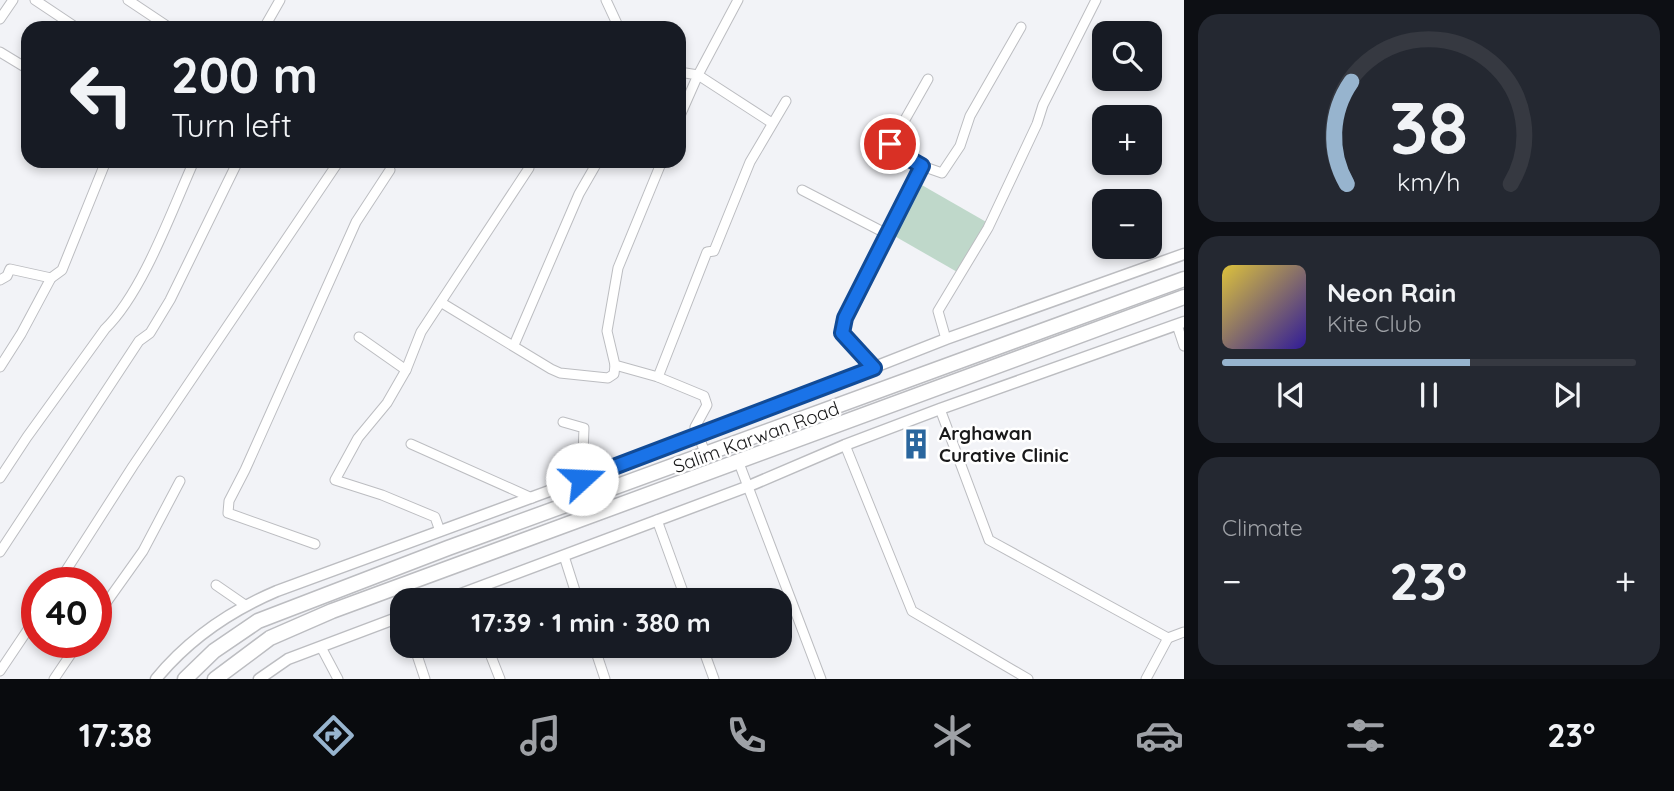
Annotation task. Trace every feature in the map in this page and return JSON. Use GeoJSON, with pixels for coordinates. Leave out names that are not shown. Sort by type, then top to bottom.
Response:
{"type":"FeatureCollection","features":[{"type":"Feature","properties":{"kind":"main road","name":"Salim Karwan Road"},"geometry":{"type":"LineString","coordinates":[[185,679],[214,651],[258,621],[464,542],[706,456],[1184,279]]}},
{"type":"Feature","properties":{"kind":"main road","name":"Salim Karwan Road"},"geometry":{"type":"LineString","coordinates":[[215,679],[270,638],[332,611],[1184,297]]}},
{"type":"Feature","properties":{"kind":"main road"},"geometry":{"type":"LineString","coordinates":[[1121,302],[1125,319]]}},
{"type":"Feature","properties":{"kind":"street"},"geometry":{"type":"LineString","coordinates":[[0,19],[13,0]]}},
{"type":"Feature","properties":{"kind":"street"},"geometry":{"type":"LineString","coordinates":[[35,0],[66,21]]}},
{"type":"Feature","properties":{"kind":"street"},"geometry":{"type":"LineString","coordinates":[[128,0],[160,21]]}},
{"type":"Feature","properties":{"kind":"street"},"geometry":{"type":"LineString","coordinates":[[268,21],[279,0]]}},
{"type":"Feature","properties":{"kind":"street"},"geometry":{"type":"LineString","coordinates":[[606,0],[616,21]]}},
{"type":"Feature","properties":{"kind":"street"},"geometry":{"type":"LineString","coordinates":[[686,102],[738,0]]}},
{"type":"Feature","properties":{"kind":"street"},"geometry":{"type":"LineString","coordinates":[[946,339],[937,311],[988,228],[1037,124],[1043,105],[1096,0]]}},
{"type":"Feature","properties":{"kind":"street"},"geometry":{"type":"LineString","coordinates":[[928,79],[890,146],[922,166],[942,173],[960,146],[970,116],[1021,27]]}},
{"type":"Feature","properties":{"kind":"street"},"geometry":{"type":"LineString","coordinates":[[0,52],[21,65]]}},
{"type":"Feature","properties":{"kind":"street"},"geometry":{"type":"LineString","coordinates":[[686,73],[698,75],[772,123]]}},
{"type":"Feature","properties":{"kind":"street"},"geometry":{"type":"LineString","coordinates":[[658,377],[708,251],[714,251],[750,162],[786,100]]}},
{"type":"Feature","properties":{"kind":"street"},"geometry":{"type":"LineString","coordinates":[[874,368],[842,333],[845,318],[922,166]]}},
{"type":"Feature","properties":{"kind":"street"},"geometry":{"type":"LineString","coordinates":[[0,367],[51,278],[62,270],[103,168]]}},
{"type":"Feature","properties":{"kind":"street"},"geometry":{"type":"LineString","coordinates":[[0,478],[27,436],[106,329],[119,316],[141,277],[191,168]]}},
{"type":"Feature","properties":{"kind":"street"},"geometry":{"type":"LineString","coordinates":[[0,552],[139,341],[150,333],[170,300],[235,168]]}},
{"type":"Feature","properties":{"kind":"street"},"geometry":{"type":"LineString","coordinates":[[68,567],[334,168]]}},
{"type":"Feature","properties":{"kind":"street"},"geometry":{"type":"LineString","coordinates":[[440,531],[435,517],[382,495],[335,480],[358,438],[387,403],[406,370],[421,332],[529,168]]}},
{"type":"Feature","properties":{"kind":"street"},"geometry":{"type":"LineString","coordinates":[[514,345],[579,194],[594,168]]}},
{"type":"Feature","properties":{"kind":"street"},"geometry":{"type":"LineString","coordinates":[[442,303],[551,369],[560,373],[608,378],[614,374],[615,365],[607,331],[618,268],[659,168]]}},
{"type":"Feature","properties":{"kind":"street"},"geometry":{"type":"LineString","coordinates":[[315,544],[228,513],[229,501],[356,222],[390,170]]}},
{"type":"Feature","properties":{"kind":"street"},"geometry":{"type":"LineString","coordinates":[[802,190],[887,234]]}},
{"type":"Feature","properties":{"kind":"street"},"geometry":{"type":"LineString","coordinates":[[156,679],[174,657],[245,605],[699,436],[946,339],[1184,254]]}},
{"type":"Feature","properties":{"kind":"street"},"geometry":{"type":"LineString","coordinates":[[0,281],[7,276],[10,269],[51,278]]}},
{"type":"Feature","properties":{"kind":"street"},"geometry":{"type":"LineString","coordinates":[[488,588],[564,556],[749,486],[845,445],[1180,324],[1184,346]]}},
{"type":"Feature","properties":{"kind":"street"},"geometry":{"type":"LineString","coordinates":[[359,337],[406,370]]}},
{"type":"Feature","properties":{"kind":"street"},"geometry":{"type":"LineString","coordinates":[[615,365],[658,377],[704,396],[707,405],[695,427],[706,456]]}},
{"type":"Feature","properties":{"kind":"street"},"geometry":{"type":"LineString","coordinates":[[940,409],[989,540],[1168,638]]}},
{"type":"Feature","properties":{"kind":"street"},"geometry":{"type":"LineString","coordinates":[[563,422],[584,428],[582,479]]}},
{"type":"Feature","properties":{"kind":"street"},"geometry":{"type":"LineString","coordinates":[[411,444],[531,498]]}},
{"type":"Feature","properties":{"kind":"street"},"geometry":{"type":"LineString","coordinates":[[845,445],[912,611],[1028,679]]}},
{"type":"Feature","properties":{"kind":"street"},"geometry":{"type":"LineString","coordinates":[[739,463],[821,679]]}},
{"type":"Feature","properties":{"kind":"street"},"geometry":{"type":"LineString","coordinates":[[112,595],[143,551],[180,481]]}},
{"type":"Feature","properties":{"kind":"street"},"geometry":{"type":"LineString","coordinates":[[657,520],[682,588]]}},
{"type":"Feature","properties":{"kind":"street"},"geometry":{"type":"LineString","coordinates":[[564,556],[575,588]]}},
{"type":"Feature","properties":{"kind":"street"},"geometry":{"type":"LineString","coordinates":[[216,585],[245,605]]}},
{"type":"Feature","properties":{"kind":"street"},"geometry":{"type":"LineString","coordinates":[[259,679],[288,659],[390,621]]}},
{"type":"Feature","properties":{"kind":"street"},"geometry":{"type":"LineString","coordinates":[[1146,679],[1168,638],[1184,632]]}},
{"type":"Feature","properties":{"kind":"street"},"geometry":{"type":"LineString","coordinates":[[0,671],[21,639]]}},
{"type":"Feature","properties":{"kind":"street"},"geometry":{"type":"LineString","coordinates":[[321,647],[338,679]]}},
{"type":"Feature","properties":{"kind":"street"},"geometry":{"type":"LineString","coordinates":[[54,679],[68,658]]}},
{"type":"Feature","properties":{"kind":"street"},"geometry":{"type":"LineString","coordinates":[[418,658],[425,679]]}},
{"type":"Feature","properties":{"kind":"street"},"geometry":{"type":"LineString","coordinates":[[492,658],[500,679]]}},
{"type":"Feature","properties":{"kind":"street"},"geometry":{"type":"LineString","coordinates":[[598,658],[605,679]]}},
{"type":"Feature","properties":{"kind":"street"},"geometry":{"type":"LineString","coordinates":[[707,658],[715,679]]}},
{"type":"Feature","properties":{"kind":"green space"},"geometry":{"type":"Polygon","coordinates":[[[920,184],[988,223],[959,273],[891,234],[920,184]]]}},
{"type":"Feature","properties":{"kind":"place","name":"Arghawan Curative Clinic"},"geometry":{"type":"Point","coordinates":[916,444]}},
{"type":"Feature","properties":{"kind":"route"},"geometry":{"type":"LineString","coordinates":[[582,479],[874,368],[842,333],[845,318],[922,166],[890,148],[890,144]]}}]}
